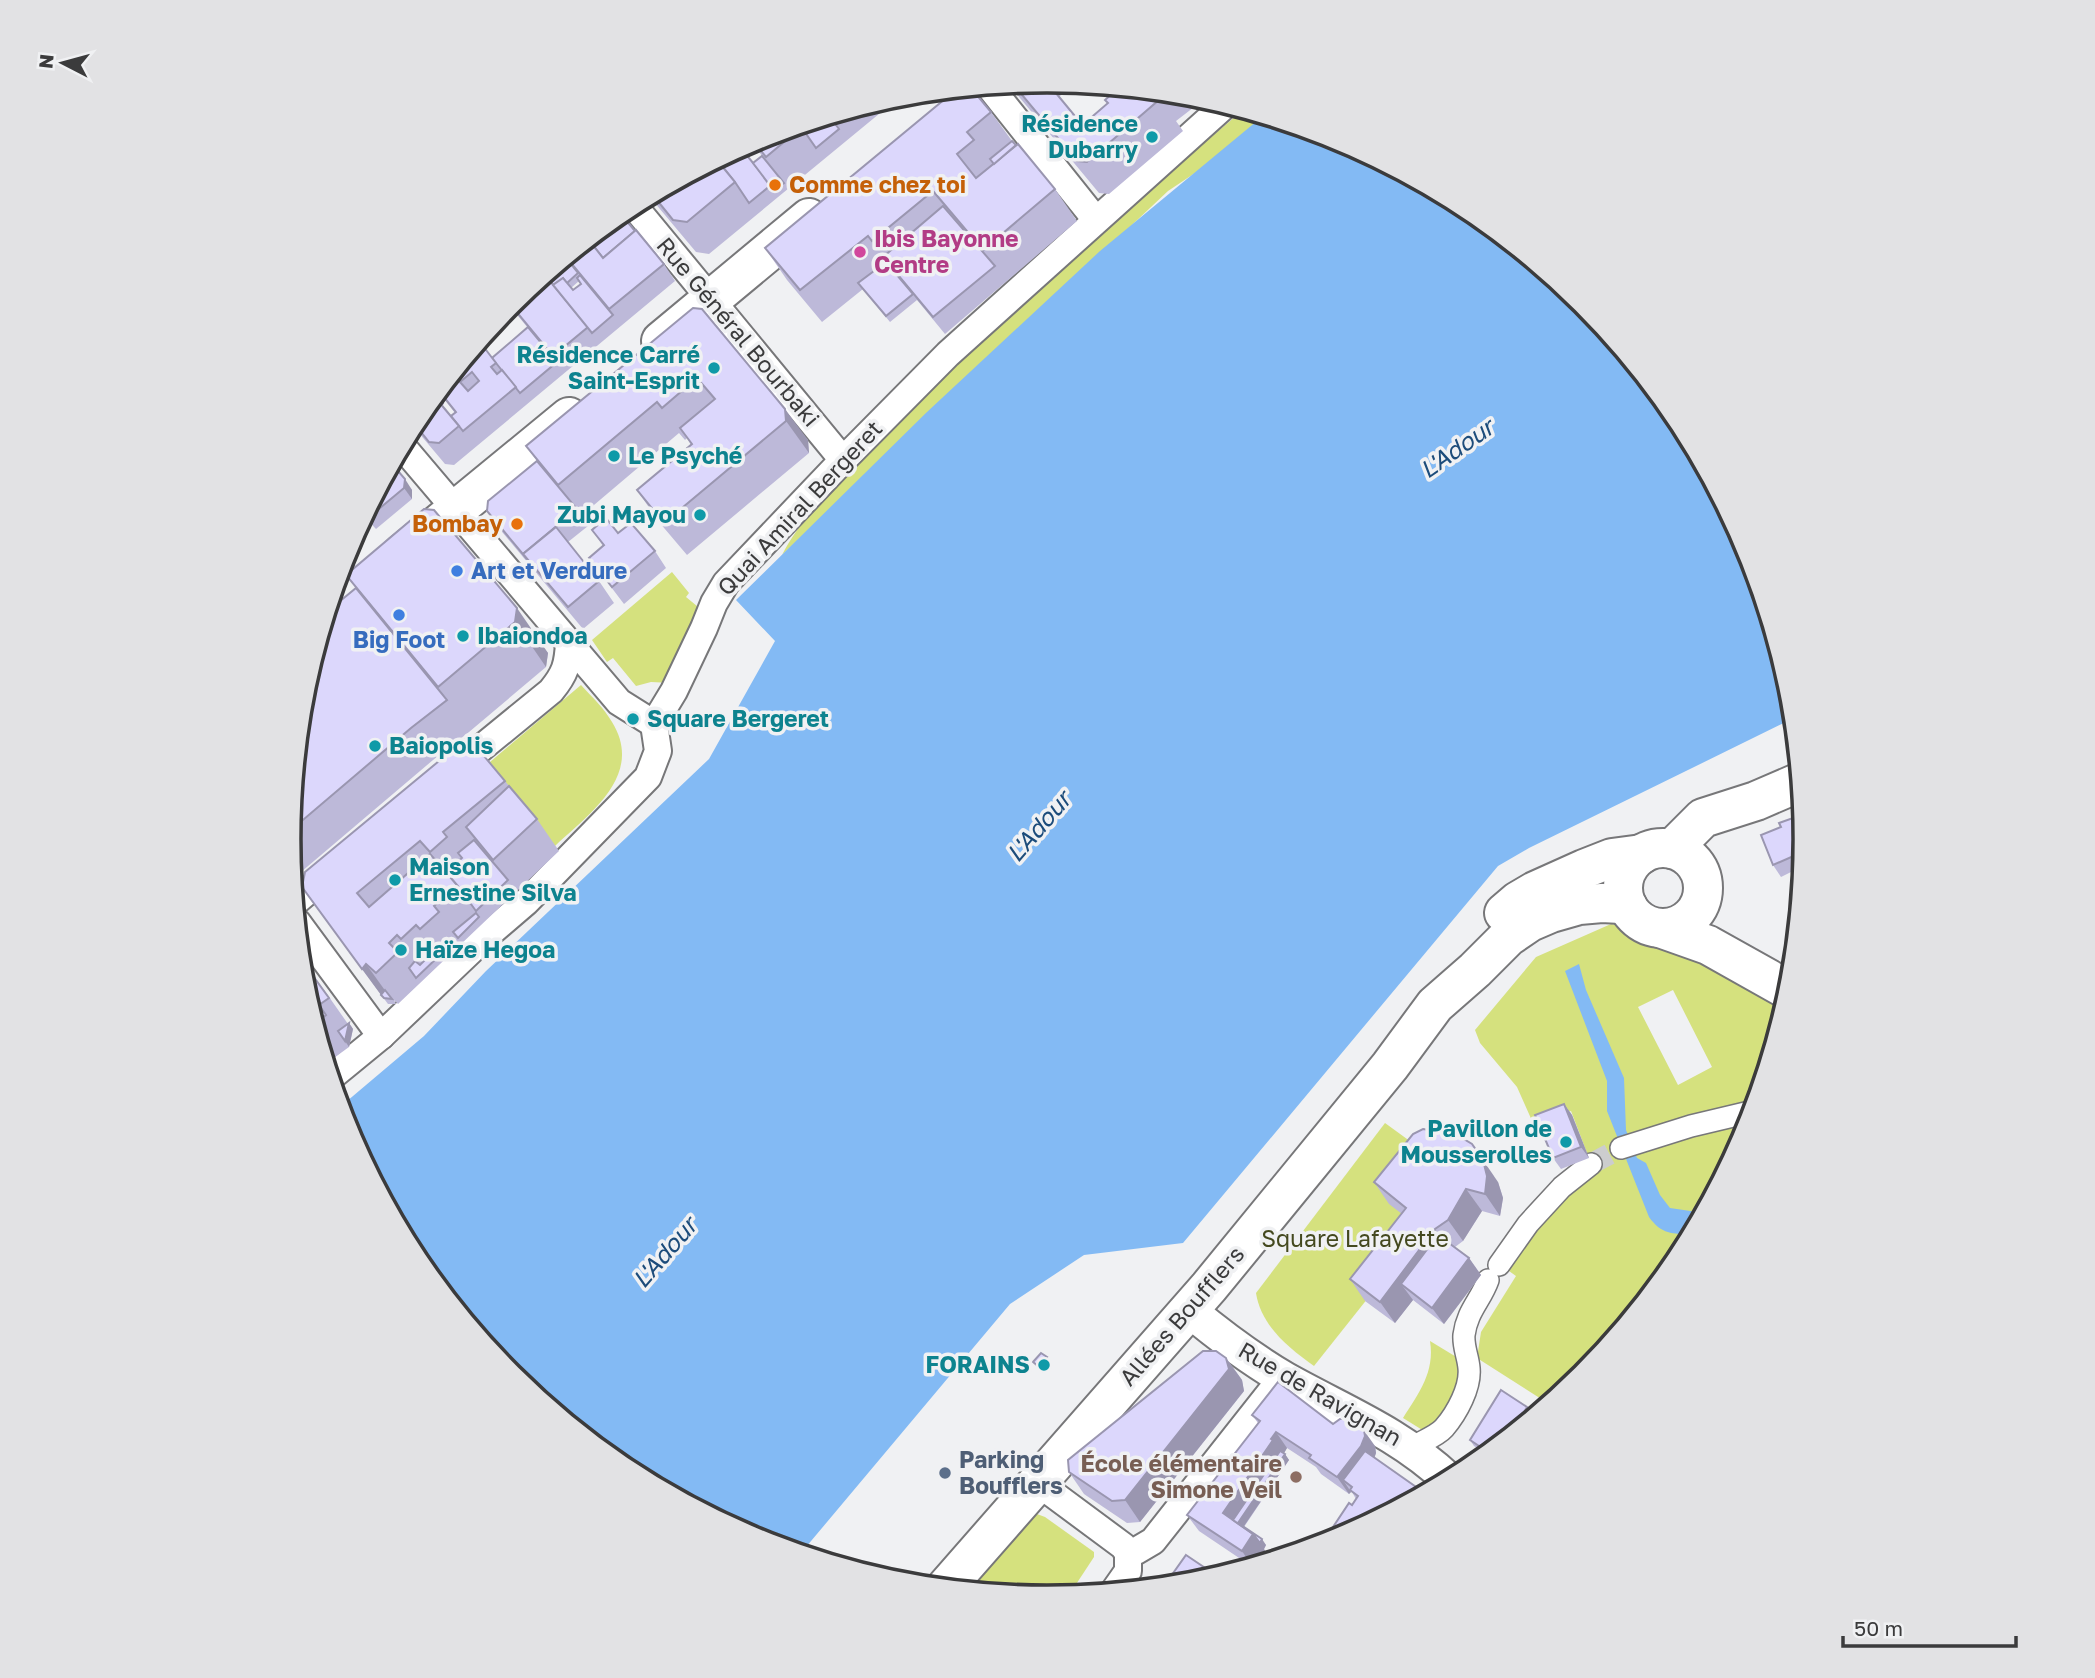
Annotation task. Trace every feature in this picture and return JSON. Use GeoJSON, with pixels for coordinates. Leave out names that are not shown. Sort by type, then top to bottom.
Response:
{"type":"FeatureCollection","features":[{"type":"Feature","properties":{"kind":"main road"},"geometry":{"type":"LineString","coordinates":[[636,362],[835,197]]}},
{"type":"Feature","properties":{"kind":"main road"},"geometry":{"type":"LineString","coordinates":[[377,574],[593,397]]}},
{"type":"Feature","properties":{"kind":"main road"},"geometry":{"type":"LineString","coordinates":[[1678,869],[1756,801],[1792,786]]}},
{"type":"Feature","properties":{"kind":"main road","name":"Allées Boufflers"},"geometry":{"type":"LineString","coordinates":[[1435,1005],[1440,985],[1473,944],[1495,920],[1535,891],[1612,859],[1678,869]]}},
{"type":"Feature","properties":{"kind":"main road"},"geometry":{"type":"LineString","coordinates":[[1678,869],[1633,862],[1626,872],[1623,884],[1623,896],[1632,914],[1645,924],[1708,945],[1779,985]]}},
{"type":"Feature","properties":{"kind":"main road"},"geometry":{"type":"LineString","coordinates":[[1660,928],[1679,925],[1688,919],[1678,869]]}},
{"type":"Feature","properties":{"kind":"main road"},"geometry":{"type":"LineString","coordinates":[[1678,869],[1708,945]]}},
{"type":"Feature","properties":{"kind":"main road","name":"Allées Boufflers"},"geometry":{"type":"LineString","coordinates":[[953,1579],[1189,1310],[1390,1066],[1435,1005],[1508,937],[1530,922],[1579,905],[1602,903],[1628,907]]}},
{"type":"Feature","properties":{"kind":"street"},"geometry":{"type":"LineString","coordinates":[[996,94],[1096,220]]}},
{"type":"Feature","properties":{"kind":"street","name":"Quai Amiral Bergeret"},"geometry":{"type":"LineString","coordinates":[[654,724],[674,691],[713,603],[726,583],[948,354],[1217,112]]}},
{"type":"Feature","properties":{"kind":"street","name":"Rue Général Bourbaki"},"geometry":{"type":"LineString","coordinates":[[641,214],[843,460]]}},
{"type":"Feature","properties":{"kind":"street"},"geometry":{"type":"LineString","coordinates":[[339,1071],[381,1036],[526,902],[648,777],[658,751],[654,724],[619,702],[408,454]]}},
{"type":"Feature","properties":{"kind":"street"},"geometry":{"type":"LineString","coordinates":[[439,783],[551,691],[563,677],[569,642]]}},
{"type":"Feature","properties":{"kind":"street"},"geometry":{"type":"LineString","coordinates":[[304,895],[353,854]]}},
{"type":"Feature","properties":{"kind":"street"},"geometry":{"type":"LineString","coordinates":[[308,937],[381,1036]]}},
{"type":"Feature","properties":{"kind":"street"},"geometry":{"type":"LineString","coordinates":[[1627,1146],[1741,1114]]}},
{"type":"Feature","properties":{"kind":"street"},"geometry":{"type":"LineString","coordinates":[[1411,1448],[1443,1429],[1465,1395],[1469,1366],[1464,1349],[1464,1335],[1470,1312],[1494,1272],[1528,1224],[1562,1187],[1591,1164]]}},
{"type":"Feature","properties":{"kind":"street","name":"Rue de Ravignan"},"geometry":{"type":"LineString","coordinates":[[1189,1310],[1221,1336],[1282,1377],[1391,1434],[1440,1473]]}},
{"type":"Feature","properties":{"kind":"street"},"geometry":{"type":"LineString","coordinates":[[1128,1553],[1153,1541],[1282,1377]]}},
{"type":"Feature","properties":{"kind":"street"},"geometry":{"type":"LineString","coordinates":[[1038,1483],[1123,1546],[1128,1553],[1128,1571],[1121,1581]]}},
{"type":"Feature","properties":{"kind":"green space"},"geometry":{"type":"Polygon","coordinates":[[[1235,117],[1260,124],[1216,159],[1168,191],[782,555],[800,526],[824,498],[918,401],[1008,315],[1235,117]]]}},
{"type":"Feature","properties":{"kind":"green space"},"geometry":{"type":"Polygon","coordinates":[[[672,572],[689,593],[686,597],[703,611],[671,683],[651,682],[636,686],[613,658],[607,662],[592,640],[672,572]]]}},
{"type":"Feature","properties":{"kind":"green space"},"geometry":{"type":"Polygon","coordinates":[[[581,685],[612,722],[620,741],[622,759],[609,792],[583,821],[555,846],[490,768],[490,762],[581,685]]]}},
{"type":"Feature","properties":{"kind":"green space"},"geometry":{"type":"Polygon","coordinates":[[[1611,924],[1622,926],[1775,1001],[1754,1079],[1737,1125],[1694,1212],[1668,1254],[1609,1331],[1541,1399],[1477,1358],[1481,1332],[1516,1276],[1502,1266],[1593,1169],[1571,1111],[1533,1123],[1517,1087],[1480,1043],[1475,1030],[1536,957],[1611,924]],[[1673,990],[1638,1007],[1678,1085],[1712,1067],[1673,990]]]}},
{"type":"Feature","properties":{"kind":"green space","name":"Square Lafayette"},"geometry":{"type":"Polygon","coordinates":[[[1385,1123],[1429,1155],[1422,1230],[1314,1366],[1277,1335],[1264,1316],[1256,1293],[1385,1123]]]}},
{"type":"Feature","properties":{"kind":"green space"},"geometry":{"type":"Polygon","coordinates":[[[1430,1341],[1458,1358],[1461,1369],[1457,1399],[1438,1426],[1424,1431],[1403,1418],[1428,1372],[1430,1341]]]}},
{"type":"Feature","properties":{"kind":"green space"},"geometry":{"type":"Polygon","coordinates":[[[1037,1514],[1045,1517],[1094,1552],[1094,1557],[1076,1584],[975,1582],[1027,1518],[1037,1514]]]}},
{"type":"Feature","properties":{"kind":"water","name":"L'Adour"},"geometry":{"type":"Polygon","coordinates":[[[1255,122],[1287,132],[1378,170],[1462,219],[1502,247],[1575,311],[1609,347],[1668,424],[1717,509],[1737,553],[1768,646],[1784,723],[1529,848],[1498,866],[1183,1243],[1084,1255],[1010,1304],[807,1546],[717,1508],[674,1485],[593,1431],[520,1367],[486,1331],[427,1254],[378,1169],[349,1100],[424,1036],[486,971],[709,759],[775,641],[736,600],[927,412],[1100,251],[1255,122]]]}},
{"type":"Feature","properties":{"kind":"water"},"geometry":{"type":"Polygon","coordinates":[[[1579,964],[1586,990],[1624,1078],[1626,1130],[1637,1158],[1646,1163],[1660,1195],[1670,1208],[1694,1212],[1681,1234],[1663,1230],[1649,1217],[1607,1111],[1607,1081],[1565,971],[1579,964]]]}},
{"type":"Feature","properties":{"kind":"building"},"geometry":{"type":"Polygon","coordinates":[[[1056,93],[1079,121],[1086,122],[1108,103],[1105,100],[1110,95],[1158,101],[1087,162],[1077,161],[1021,94],[1056,93]]]}},
{"type":"Feature","properties":{"kind":"building"},"geometry":{"type":"Polygon","coordinates":[[[978,96],[991,112],[967,132],[974,140],[957,154],[976,178],[1018,144],[1055,189],[983,250],[933,191],[872,241],[868,236],[800,290],[765,248],[944,100],[978,96]]]}},
{"type":"Feature","properties":{"kind":"building"},"geometry":{"type":"Polygon","coordinates":[[[835,124],[839,129],[816,148],[806,133],[835,124]]]}},
{"type":"Feature","properties":{"kind":"building"},"geometry":{"type":"Polygon","coordinates":[[[785,141],[766,157],[761,151],[785,141]]]}},
{"type":"Feature","properties":{"kind":"building"},"geometry":{"type":"Polygon","coordinates":[[[1012,141],[1016,145],[994,164],[990,159],[1012,141]]]}},
{"type":"Feature","properties":{"kind":"building"},"geometry":{"type":"Polygon","coordinates":[[[748,156],[771,185],[749,203],[723,167],[748,156]]]}},
{"type":"Feature","properties":{"kind":"building"},"geometry":{"type":"Polygon","coordinates":[[[762,156],[784,183],[774,191],[753,163],[762,156]]]}},
{"type":"Feature","properties":{"kind":"building"},"geometry":{"type":"Polygon","coordinates":[[[723,167],[735,182],[687,222],[673,220],[659,203],[674,193],[723,167]]]}},
{"type":"Feature","properties":{"kind":"building"},"geometry":{"type":"Polygon","coordinates":[[[943,206],[995,266],[933,317],[883,257],[943,206]]]}},
{"type":"Feature","properties":{"kind":"building"},"geometry":{"type":"Polygon","coordinates":[[[628,223],[635,231],[603,258],[594,246],[628,223]]]}},
{"type":"Feature","properties":{"kind":"building"},"geometry":{"type":"Polygon","coordinates":[[[636,230],[664,264],[609,309],[572,264],[594,246],[603,258],[636,230]]]}},
{"type":"Feature","properties":{"kind":"building"},"geometry":{"type":"Polygon","coordinates":[[[886,262],[913,294],[886,316],[858,283],[886,262]]]}},
{"type":"Feature","properties":{"kind":"building"},"geometry":{"type":"Polygon","coordinates":[[[571,265],[578,273],[567,283],[563,278],[553,285],[551,282],[571,265]]]}},
{"type":"Feature","properties":{"kind":"building"},"geometry":{"type":"Polygon","coordinates":[[[580,275],[613,315],[592,333],[553,285],[563,278],[573,290],[581,284],[577,278],[580,275]]]}},
{"type":"Feature","properties":{"kind":"building"},"geometry":{"type":"Polygon","coordinates":[[[551,282],[588,327],[553,356],[518,313],[551,282]]]}},
{"type":"Feature","properties":{"kind":"building"},"geometry":{"type":"Polygon","coordinates":[[[693,308],[702,309],[785,409],[786,421],[664,523],[637,490],[692,444],[680,428],[715,399],[697,378],[662,408],[657,402],[558,485],[526,446],[693,308]]]}},
{"type":"Feature","properties":{"kind":"building"},"geometry":{"type":"Polygon","coordinates":[[[528,327],[557,362],[520,393],[492,358],[528,327]]]}},
{"type":"Feature","properties":{"kind":"building"},"geometry":{"type":"Polygon","coordinates":[[[485,348],[496,363],[491,367],[497,374],[502,370],[516,387],[463,431],[451,416],[456,412],[445,399],[485,348]],[[472,372],[460,382],[468,391],[479,381],[472,372]]]}},
{"type":"Feature","properties":{"kind":"building"},"geometry":{"type":"Polygon","coordinates":[[[441,404],[459,426],[439,443],[429,442],[422,433],[441,404]]]}},
{"type":"Feature","properties":{"kind":"building"},"geometry":{"type":"Polygon","coordinates":[[[537,461],[577,509],[523,554],[527,559],[487,511],[488,501],[537,461]]]}},
{"type":"Feature","properties":{"kind":"building"},"geometry":{"type":"Polygon","coordinates":[[[398,471],[405,479],[404,488],[378,510],[398,471]]]}},
{"type":"Feature","properties":{"kind":"building"},"geometry":{"type":"Polygon","coordinates":[[[424,509],[434,510],[517,608],[515,622],[438,687],[349,578],[352,570],[424,509]]]}},
{"type":"Feature","properties":{"kind":"building"},"geometry":{"type":"Polygon","coordinates":[[[606,518],[618,533],[631,523],[655,551],[612,587],[589,558],[604,545],[592,530],[606,518]]]}},
{"type":"Feature","properties":{"kind":"building"},"geometry":{"type":"Polygon","coordinates":[[[556,527],[599,581],[568,607],[523,554],[556,527]]]}},
{"type":"Feature","properties":{"kind":"building"},"geometry":{"type":"Polygon","coordinates":[[[356,588],[447,700],[302,821],[308,742],[316,693],[340,601],[356,588]]]}},
{"type":"Feature","properties":{"kind":"building"},"geometry":{"type":"Polygon","coordinates":[[[468,737],[505,781],[443,832],[447,837],[430,852],[420,841],[357,893],[369,907],[430,854],[458,886],[434,906],[439,912],[420,929],[416,925],[401,939],[397,935],[389,943],[398,952],[376,973],[366,964],[362,969],[303,888],[305,872],[468,737]]]}},
{"type":"Feature","properties":{"kind":"building"},"geometry":{"type":"Polygon","coordinates":[[[509,786],[537,819],[493,860],[466,827],[509,786]]]}},
{"type":"Feature","properties":{"kind":"building"},"geometry":{"type":"Polygon","coordinates":[[[1793,818],[1793,856],[1773,865],[1761,835],[1781,827],[1779,823],[1793,818]]]}},
{"type":"Feature","properties":{"kind":"building"},"geometry":{"type":"Polygon","coordinates":[[[474,840],[508,880],[476,911],[446,872],[462,858],[458,853],[474,840]]]}},
{"type":"Feature","properties":{"kind":"building"},"geometry":{"type":"Polygon","coordinates":[[[476,913],[479,917],[458,938],[453,932],[476,913]]]}},
{"type":"Feature","properties":{"kind":"building"},"geometry":{"type":"Polygon","coordinates":[[[434,951],[439,956],[416,978],[409,968],[415,961],[420,965],[434,951]]]}},
{"type":"Feature","properties":{"kind":"building"},"geometry":{"type":"Polygon","coordinates":[[[315,979],[329,998],[320,1004],[315,979]]]}},
{"type":"Feature","properties":{"kind":"building"},"geometry":{"type":"Polygon","coordinates":[[[385,990],[392,999],[381,995],[385,990]]]}},
{"type":"Feature","properties":{"kind":"building"},"geometry":{"type":"Polygon","coordinates":[[[349,1023],[345,1041],[338,1031],[349,1023]]]}},
{"type":"Feature","properties":{"kind":"building","name":"Pavillon de Mousserolles"},"geometry":{"type":"Polygon","coordinates":[[[1564,1104],[1581,1147],[1553,1158],[1535,1115],[1564,1104]]]}},
{"type":"Feature","properties":{"kind":"building"},"geometry":{"type":"Polygon","coordinates":[[[1423,1129],[1457,1135],[1472,1144],[1483,1160],[1487,1176],[1485,1194],[1466,1189],[1448,1220],[1435,1229],[1380,1302],[1350,1279],[1406,1208],[1374,1182],[1413,1134],[1423,1129]]]}},
{"type":"Feature","properties":{"kind":"building"},"geometry":{"type":"Polygon","coordinates":[[[1438,1235],[1469,1258],[1432,1308],[1401,1284],[1438,1235]]]}},
{"type":"Feature","properties":{"kind":"building"},"geometry":{"type":"Polygon","coordinates":[[[1203,1351],[1216,1351],[1226,1358],[1229,1369],[1125,1500],[1112,1501],[1069,1472],[1068,1460],[1203,1351]]]}},
{"type":"Feature","properties":{"kind":"building"},"geometry":{"type":"Polygon","coordinates":[[[1041,1353],[1047,1357],[1039,1367],[1033,1362],[1041,1353]]]}},
{"type":"Feature","properties":{"kind":"building"},"geometry":{"type":"Polygon","coordinates":[[[1278,1382],[1333,1424],[1340,1419],[1353,1419],[1358,1422],[1365,1436],[1361,1446],[1337,1477],[1309,1458],[1311,1455],[1276,1432],[1223,1513],[1253,1534],[1242,1551],[1187,1515],[1260,1421],[1252,1415],[1278,1382]]]}},
{"type":"Feature","properties":{"kind":"building"},"geometry":{"type":"Polygon","coordinates":[[[1501,1390],[1527,1407],[1523,1414],[1480,1447],[1470,1440],[1501,1390]]]}},
{"type":"Feature","properties":{"kind":"building"},"geometry":{"type":"Polygon","coordinates":[[[1280,1451],[1285,1454],[1238,1523],[1262,1539],[1260,1543],[1253,1534],[1233,1520],[1280,1451]]]}},
{"type":"Feature","properties":{"kind":"building"},"geometry":{"type":"Polygon","coordinates":[[[1365,1451],[1417,1487],[1332,1528],[1349,1503],[1352,1505],[1358,1496],[1343,1480],[1365,1451]]]}},
{"type":"Feature","properties":{"kind":"building"},"geometry":{"type":"Polygon","coordinates":[[[1186,1555],[1205,1568],[1193,1571],[1172,1574],[1186,1555]]]}},
{"type":"Feature","properties":{"kind":"tunnel"},"geometry":{"type":"LineString","coordinates":[[1591,1164],[1621,1148]]}},
{"type":"Feature","properties":{"kind":"place","name":"Résidence Dubarry"},"geometry":{"type":"Point","coordinates":[1152,137]}},
{"type":"Feature","properties":{"kind":"place","name":"Comme chez toi"},"geometry":{"type":"Point","coordinates":[775,185]}},
{"type":"Feature","properties":{"kind":"place","name":"Ibis Bayonne Centre"},"geometry":{"type":"Point","coordinates":[860,252]}},
{"type":"Feature","properties":{"kind":"place","name":"Résidence Carré Saint-Esprit"},"geometry":{"type":"Point","coordinates":[714,368]}},
{"type":"Feature","properties":{"kind":"place","name":"Le Psyché"},"geometry":{"type":"Point","coordinates":[614,456]}},
{"type":"Feature","properties":{"kind":"place","name":"Zubi Mayou"},"geometry":{"type":"Point","coordinates":[700,515]}},
{"type":"Feature","properties":{"kind":"place","name":"Bombay"},"geometry":{"type":"Point","coordinates":[517,524]}},
{"type":"Feature","properties":{"kind":"place","name":"Art et Verdure"},"geometry":{"type":"Point","coordinates":[457,571]}},
{"type":"Feature","properties":{"kind":"place","name":"Big Foot"},"geometry":{"type":"Point","coordinates":[399,615]}},
{"type":"Feature","properties":{"kind":"place","name":"Ibaiondoa"},"geometry":{"type":"Point","coordinates":[463,636]}},
{"type":"Feature","properties":{"kind":"place","name":"Square Bergeret"},"geometry":{"type":"Point","coordinates":[633,719]}},
{"type":"Feature","properties":{"kind":"place","name":"Baiopolis"},"geometry":{"type":"Point","coordinates":[375,746]}},
{"type":"Feature","properties":{"kind":"place","name":"Maison Ernestine Silva"},"geometry":{"type":"Point","coordinates":[395,880]}},
{"type":"Feature","properties":{"kind":"place","name":"Haïze Hegoa"},"geometry":{"type":"Point","coordinates":[401,950]}},
{"type":"Feature","properties":{"kind":"place","name":"Pavillon de Mousserolles"},"geometry":{"type":"Point","coordinates":[1566,1142]}},
{"type":"Feature","properties":{"kind":"place","name":"FORAINS"},"geometry":{"type":"Point","coordinates":[1044,1365]}},
{"type":"Feature","properties":{"kind":"place","name":"Parking Boufflers"},"geometry":{"type":"Point","coordinates":[945,1473]}},
{"type":"Feature","properties":{"kind":"place","name":"École élémentaire Simone Veil"},"geometry":{"type":"Point","coordinates":[1296,1477]}}]}
